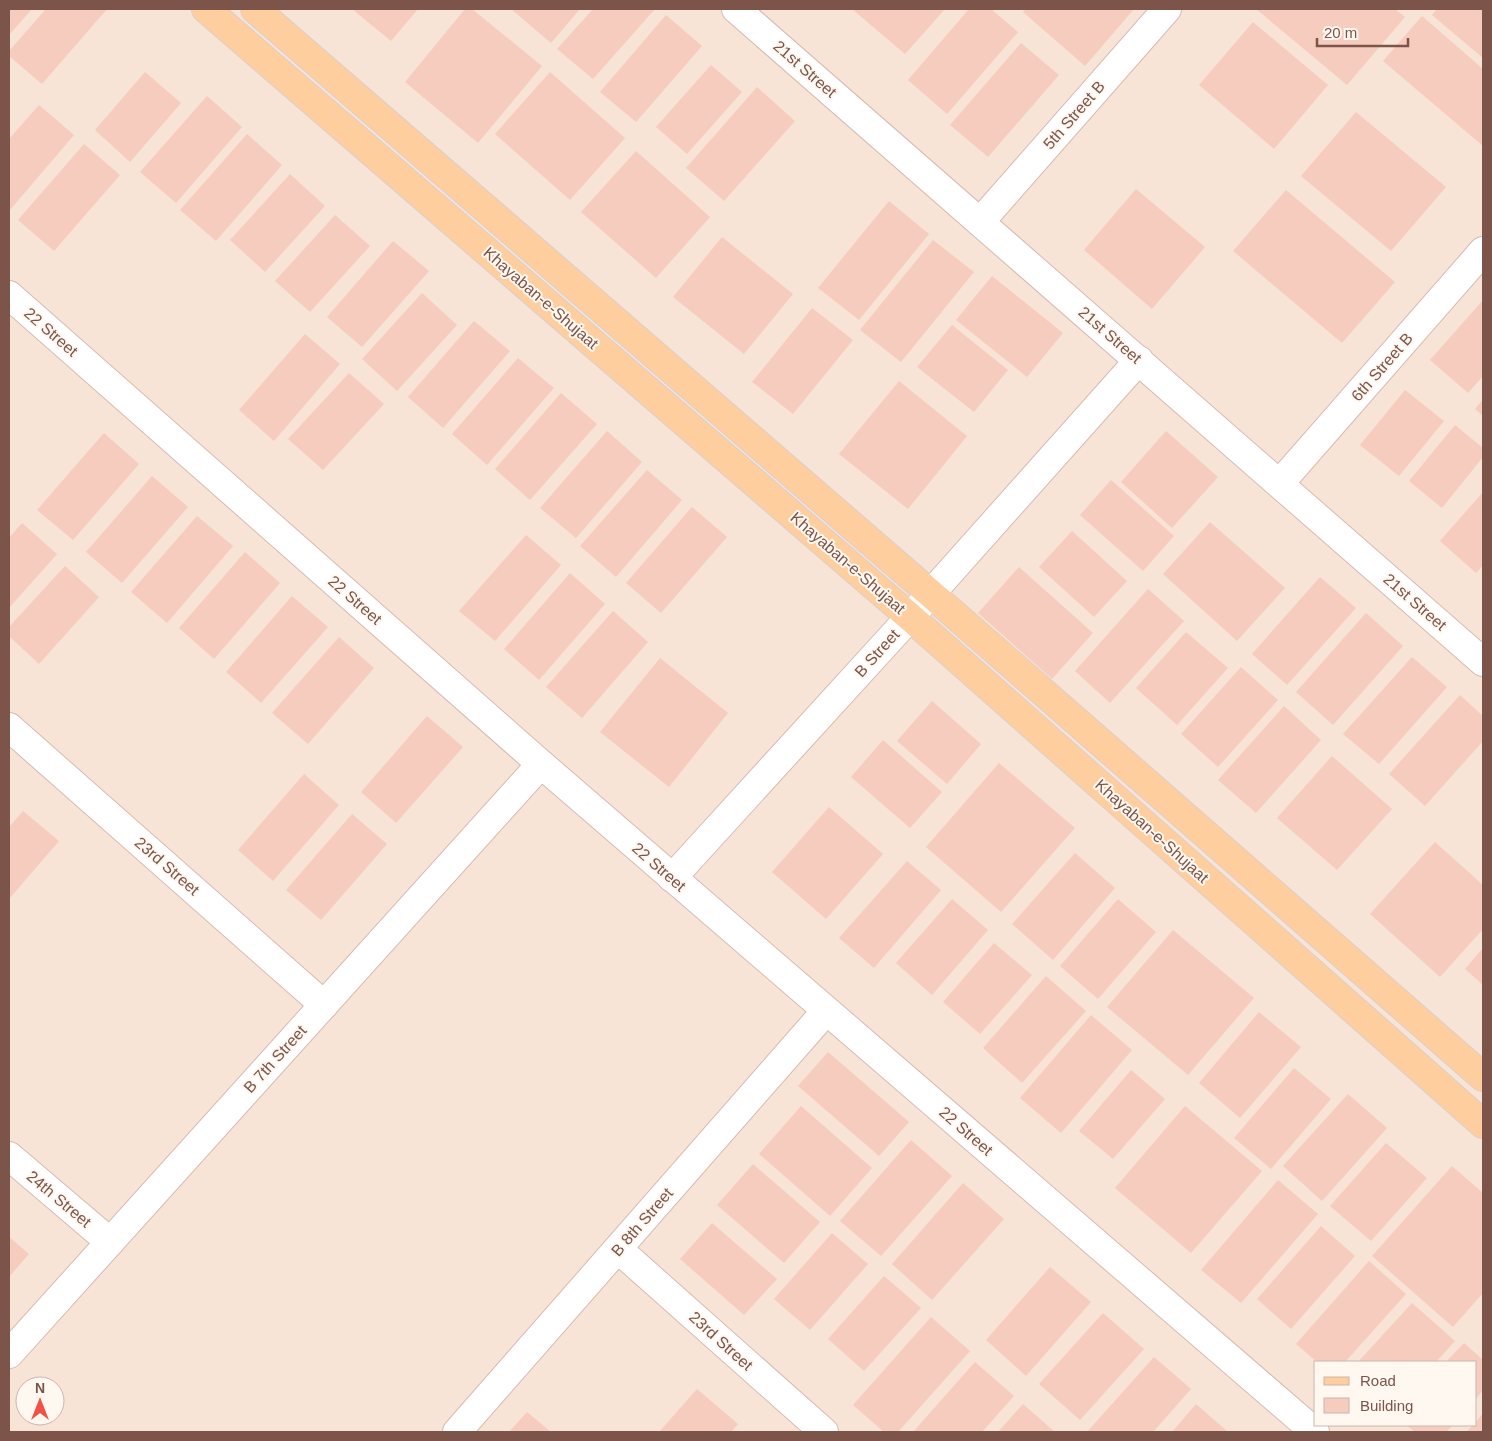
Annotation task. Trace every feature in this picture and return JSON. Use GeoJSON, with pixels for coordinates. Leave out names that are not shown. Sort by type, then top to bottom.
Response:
{"type":"FeatureCollection","features":[{"type":"Feature","properties":{"kind":"main road","name":"Khayaban-e-Shujaat"},"geometry":{"type":"LineString","coordinates":[[206,9],[910,617],[1483,1124]]}},
{"type":"Feature","properties":{"kind":"main road","name":"Khayaban-e-Shujaat"},"geometry":{"type":"LineString","coordinates":[[255,9],[931,594],[1483,1077]]}},
{"type":"Feature","properties":{"kind":"street","name":"21st Street"},"geometry":{"type":"LineString","coordinates":[[736,9],[1483,662]]}},
{"type":"Feature","properties":{"kind":"street","name":"5th Street B"},"geometry":{"type":"LineString","coordinates":[[980,222],[1167,9]]}},
{"type":"Feature","properties":{"kind":"street","name":"6th Street B"},"geometry":{"type":"LineString","coordinates":[[1280,483],[1483,251]]}},
{"type":"Feature","properties":{"kind":"street","name":"22 Street"},"geometry":{"type":"LineString","coordinates":[[9,296],[672,878],[1315,1432]]}},
{"type":"Feature","properties":{"kind":"street","name":"B Street"},"geometry":{"type":"LineString","coordinates":[[672,878],[931,594],[1139,360]]}},
{"type":"Feature","properties":{"kind":"street","name":"23rd Street"},"geometry":{"type":"LineString","coordinates":[[9,727],[324,1005]]}},
{"type":"Feature","properties":{"kind":"street","name":"B 7th Street"},"geometry":{"type":"LineString","coordinates":[[9,1354],[541,764]]}},
{"type":"Feature","properties":{"kind":"street","name":"B 8th Street"},"geometry":{"type":"LineString","coordinates":[[456,1432],[826,1011]]}},
{"type":"Feature","properties":{"kind":"street","name":"24th Street"},"geometry":{"type":"LineString","coordinates":[[9,1156],[110,1242]]}},
{"type":"Feature","properties":{"kind":"street","name":"23rd Street"},"geometry":{"type":"LineString","coordinates":[[618,1249],[824,1432]]}},
{"type":"Feature","properties":{"kind":"shaded area"},"geometry":{"type":"Polygon","coordinates":[[[9,9],[1483,9],[1483,1432],[9,1432],[9,9]]]}},
{"type":"Feature","properties":{"kind":"building"},"geometry":{"type":"Polygon","coordinates":[[[9,9],[32,9],[9,35],[9,9]]]}},
{"type":"Feature","properties":{"kind":"building"},"geometry":{"type":"Polygon","coordinates":[[[46,9],[107,9],[42,84],[9,56],[9,51],[46,9]]]}},
{"type":"Feature","properties":{"kind":"building"},"geometry":{"type":"Polygon","coordinates":[[[352,9],[418,9],[391,41],[352,9]]]}},
{"type":"Feature","properties":{"kind":"building"},"geometry":{"type":"Polygon","coordinates":[[[465,9],[472,9],[542,66],[478,143],[405,82],[465,9]]]}},
{"type":"Feature","properties":{"kind":"building"},"geometry":{"type":"Polygon","coordinates":[[[511,9],[580,9],[551,43],[511,9]]]}},
{"type":"Feature","properties":{"kind":"building"},"geometry":{"type":"Polygon","coordinates":[[[593,9],[655,9],[593,79],[557,49],[593,9]]]}},
{"type":"Feature","properties":{"kind":"building"},"geometry":{"type":"Polygon","coordinates":[[[852,9],[945,9],[905,54],[852,9]]]}},
{"type":"Feature","properties":{"kind":"building"},"geometry":{"type":"Polygon","coordinates":[[[969,9],[991,9],[1018,32],[947,114],[908,80],[969,9]]]}},
{"type":"Feature","properties":{"kind":"building"},"geometry":{"type":"Polygon","coordinates":[[[1026,9],[1134,9],[1085,66],[1023,12],[1026,9]]]}},
{"type":"Feature","properties":{"kind":"building"},"geometry":{"type":"Polygon","coordinates":[[[1256,9],[1395,9],[1405,17],[1347,85],[1256,9]]]}},
{"type":"Feature","properties":{"kind":"building"},"geometry":{"type":"Polygon","coordinates":[[[1437,9],[1483,9],[1483,58],[1432,15],[1437,9]]]}},
{"type":"Feature","properties":{"kind":"building"},"geometry":{"type":"Polygon","coordinates":[[[666,15],[702,46],[636,122],[600,92],[666,15]]]}},
{"type":"Feature","properties":{"kind":"building"},"geometry":{"type":"Polygon","coordinates":[[[1422,16],[1483,69],[1483,146],[1383,61],[1422,16]]]}},
{"type":"Feature","properties":{"kind":"building"},"geometry":{"type":"Polygon","coordinates":[[[1253,22],[1328,85],[1274,149],[1199,85],[1253,22]]]}},
{"type":"Feature","properties":{"kind":"building"},"geometry":{"type":"Polygon","coordinates":[[[1021,43],[1059,75],[988,157],[950,125],[1021,43]]]}},
{"type":"Feature","properties":{"kind":"building"},"geometry":{"type":"Polygon","coordinates":[[[711,65],[742,92],[687,154],[656,127],[711,65]]]}},
{"type":"Feature","properties":{"kind":"building"},"geometry":{"type":"Polygon","coordinates":[[[145,72],[181,103],[130,162],[95,130],[145,72]]]}},
{"type":"Feature","properties":{"kind":"building"},"geometry":{"type":"Polygon","coordinates":[[[550,72],[625,138],[570,200],[495,134],[550,72]]]}},
{"type":"Feature","properties":{"kind":"building"},"geometry":{"type":"Polygon","coordinates":[[[757,87],[795,121],[724,201],[686,168],[757,87]]]}},
{"type":"Feature","properties":{"kind":"building"},"geometry":{"type":"Polygon","coordinates":[[[207,96],[242,127],[176,203],[140,172],[207,96]]]}},
{"type":"Feature","properties":{"kind":"building"},"geometry":{"type":"Polygon","coordinates":[[[39,105],[74,135],[9,211],[9,139],[39,105]]]}},
{"type":"Feature","properties":{"kind":"building"},"geometry":{"type":"Polygon","coordinates":[[[1356,112],[1446,187],[1391,251],[1301,176],[1356,112]]]}},
{"type":"Feature","properties":{"kind":"building"},"geometry":{"type":"Polygon","coordinates":[[[247,134],[282,165],[216,241],[180,210],[247,134]]]}},
{"type":"Feature","properties":{"kind":"building"},"geometry":{"type":"Polygon","coordinates":[[[84,144],[120,175],[54,251],[18,220],[84,144]]]}},
{"type":"Feature","properties":{"kind":"building"},"geometry":{"type":"Polygon","coordinates":[[[636,151],[710,217],[656,278],[581,212],[636,151]]]}},
{"type":"Feature","properties":{"kind":"building"},"geometry":{"type":"Polygon","coordinates":[[[290,174],[325,206],[265,272],[230,240],[290,174]]]}},
{"type":"Feature","properties":{"kind":"building"},"geometry":{"type":"Polygon","coordinates":[[[1136,189],[1205,247],[1152,309],[1084,250],[1136,189]]]}},
{"type":"Feature","properties":{"kind":"building"},"geometry":{"type":"Polygon","coordinates":[[[1286,190],[1395,282],[1342,343],[1233,251],[1286,190]]]}},
{"type":"Feature","properties":{"kind":"building"},"geometry":{"type":"Polygon","coordinates":[[[889,201],[929,234],[859,320],[818,288],[889,201]]]}},
{"type":"Feature","properties":{"kind":"building"},"geometry":{"type":"Polygon","coordinates":[[[335,215],[370,246],[310,312],[275,281],[335,215]]]}},
{"type":"Feature","properties":{"kind":"building"},"geometry":{"type":"Polygon","coordinates":[[[722,237],[793,294],[744,354],[673,297],[722,237]]]}},
{"type":"Feature","properties":{"kind":"building"},"geometry":{"type":"Polygon","coordinates":[[[933,240],[974,272],[901,362],[860,330],[933,240]]]}},
{"type":"Feature","properties":{"kind":"building"},"geometry":{"type":"Polygon","coordinates":[[[393,241],[429,271],[362,347],[327,317],[393,241]]]}},
{"type":"Feature","properties":{"kind":"building"},"geometry":{"type":"Polygon","coordinates":[[[992,276],[1063,333],[1027,377],[956,320],[992,276]]]}},
{"type":"Feature","properties":{"kind":"building"},"geometry":{"type":"Polygon","coordinates":[[[422,293],[457,325],[397,391],[362,359],[422,293]]]}},
{"type":"Feature","properties":{"kind":"building"},"geometry":{"type":"Polygon","coordinates":[[[1483,300],[1483,376],[1468,393],[1430,360],[1483,300]]]}},
{"type":"Feature","properties":{"kind":"building"},"geometry":{"type":"Polygon","coordinates":[[[812,308],[853,340],[793,414],[752,382],[812,308]]]}},
{"type":"Feature","properties":{"kind":"building"},"geometry":{"type":"Polygon","coordinates":[[[474,321],[510,351],[443,428],[408,397],[474,321]]]}},
{"type":"Feature","properties":{"kind":"building"},"geometry":{"type":"Polygon","coordinates":[[[952,325],[1008,370],[974,412],[917,367],[952,325]]]}},
{"type":"Feature","properties":{"kind":"building"},"geometry":{"type":"Polygon","coordinates":[[[305,334],[340,364],[274,441],[239,410],[305,334]]]}},
{"type":"Feature","properties":{"kind":"building"},"geometry":{"type":"Polygon","coordinates":[[[518,358],[554,388],[487,465],[452,434],[518,358]]]}},
{"type":"Feature","properties":{"kind":"building"},"geometry":{"type":"Polygon","coordinates":[[[349,373],[384,404],[323,470],[288,439],[349,373]]]}},
{"type":"Feature","properties":{"kind":"building"},"geometry":{"type":"Polygon","coordinates":[[[899,381],[967,436],[908,509],[839,454],[899,381]]]}},
{"type":"Feature","properties":{"kind":"building"},"geometry":{"type":"Polygon","coordinates":[[[1405,390],[1444,421],[1399,476],[1360,445],[1405,390]]]}},
{"type":"Feature","properties":{"kind":"building"},"geometry":{"type":"Polygon","coordinates":[[[561,393],[597,424],[530,500],[495,469],[561,393]]]}},
{"type":"Feature","properties":{"kind":"building"},"geometry":{"type":"Polygon","coordinates":[[[1483,399],[1483,416],[1475,409],[1483,399]]]}},
{"type":"Feature","properties":{"kind":"building"},"geometry":{"type":"Polygon","coordinates":[[[1455,425],[1483,448],[1483,457],[1442,508],[1409,481],[1455,425]]]}},
{"type":"Feature","properties":{"kind":"building"},"geometry":{"type":"Polygon","coordinates":[[[607,431],[642,462],[576,538],[540,508],[607,431]]]}},
{"type":"Feature","properties":{"kind":"building"},"geometry":{"type":"Polygon","coordinates":[[[1166,431],[1218,477],[1172,528],[1121,482],[1166,431]]]}},
{"type":"Feature","properties":{"kind":"building"},"geometry":{"type":"Polygon","coordinates":[[[104,433],[139,464],[73,540],[37,510],[104,433]]]}},
{"type":"Feature","properties":{"kind":"building"},"geometry":{"type":"Polygon","coordinates":[[[647,470],[682,500],[616,577],[580,546],[647,470]]]}},
{"type":"Feature","properties":{"kind":"building"},"geometry":{"type":"Polygon","coordinates":[[[152,476],[188,507],[122,583],[86,552],[152,476]]]}},
{"type":"Feature","properties":{"kind":"building"},"geometry":{"type":"Polygon","coordinates":[[[1111,480],[1174,536],[1143,571],[1080,515],[1111,480]]]}},
{"type":"Feature","properties":{"kind":"building"},"geometry":{"type":"Polygon","coordinates":[[[1483,492],[1483,565],[1476,573],[1440,541],[1483,492]]]}},
{"type":"Feature","properties":{"kind":"building"},"geometry":{"type":"Polygon","coordinates":[[[692,507],[727,537],[661,613],[626,583],[692,507]]]}},
{"type":"Feature","properties":{"kind":"building"},"geometry":{"type":"Polygon","coordinates":[[[197,516],[233,546],[167,623],[131,592],[197,516]]]}},
{"type":"Feature","properties":{"kind":"building"},"geometry":{"type":"Polygon","coordinates":[[[1210,522],[1285,588],[1237,641],[1163,574],[1210,522]]]}},
{"type":"Feature","properties":{"kind":"building"},"geometry":{"type":"Polygon","coordinates":[[[22,523],[57,554],[9,608],[9,538],[22,523]]]}},
{"type":"Feature","properties":{"kind":"building"},"geometry":{"type":"Polygon","coordinates":[[[1072,531],[1127,581],[1094,617],[1039,567],[1072,531]]]}},
{"type":"Feature","properties":{"kind":"building"},"geometry":{"type":"Polygon","coordinates":[[[526,535],[561,565],[495,641],[459,611],[526,535]]]}},
{"type":"Feature","properties":{"kind":"building"},"geometry":{"type":"Polygon","coordinates":[[[245,552],[280,583],[214,659],[179,628],[245,552]]]}},
{"type":"Feature","properties":{"kind":"building"},"geometry":{"type":"Polygon","coordinates":[[[65,566],[99,597],[39,664],[9,636],[9,627],[65,566]]]}},
{"type":"Feature","properties":{"kind":"building"},"geometry":{"type":"Polygon","coordinates":[[[1019,567],[1093,633],[1052,679],[978,613],[1019,567]]]}},
{"type":"Feature","properties":{"kind":"building"},"geometry":{"type":"Polygon","coordinates":[[[570,573],[605,604],[539,680],[504,649],[570,573]]]}},
{"type":"Feature","properties":{"kind":"building"},"geometry":{"type":"Polygon","coordinates":[[[1320,577],[1356,608],[1287,685],[1252,654],[1320,577]]]}},
{"type":"Feature","properties":{"kind":"building"},"geometry":{"type":"Polygon","coordinates":[[[1148,589],[1184,621],[1110,703],[1075,671],[1148,589]]]}},
{"type":"Feature","properties":{"kind":"building"},"geometry":{"type":"Polygon","coordinates":[[[292,596],[328,627],[261,703],[226,672],[292,596]]]}},
{"type":"Feature","properties":{"kind":"building"},"geometry":{"type":"Polygon","coordinates":[[[613,611],[648,642],[582,718],[546,687],[613,611]]]}},
{"type":"Feature","properties":{"kind":"building"},"geometry":{"type":"Polygon","coordinates":[[[1366,613],[1403,646],[1333,725],[1296,692],[1366,613]]]}},
{"type":"Feature","properties":{"kind":"building"},"geometry":{"type":"Polygon","coordinates":[[[1186,632],[1228,668],[1177,725],[1136,688],[1186,632]]]}},
{"type":"Feature","properties":{"kind":"building"},"geometry":{"type":"Polygon","coordinates":[[[339,637],[374,668],[308,744],[272,713],[339,637]]]}},
{"type":"Feature","properties":{"kind":"building"},"geometry":{"type":"Polygon","coordinates":[[[1412,657],[1447,687],[1379,764],[1343,734],[1412,657]]]}},
{"type":"Feature","properties":{"kind":"building"},"geometry":{"type":"Polygon","coordinates":[[[660,658],[728,713],[669,787],[600,732],[660,658]]]}},
{"type":"Feature","properties":{"kind":"building"},"geometry":{"type":"Polygon","coordinates":[[[1241,667],[1278,700],[1218,767],[1181,734],[1241,667]]]}},
{"type":"Feature","properties":{"kind":"building"},"geometry":{"type":"Polygon","coordinates":[[[1460,695],[1483,716],[1483,741],[1425,806],[1389,774],[1460,695]]]}},
{"type":"Feature","properties":{"kind":"building"},"geometry":{"type":"Polygon","coordinates":[[[932,701],[981,744],[947,784],[897,741],[932,701]]]}},
{"type":"Feature","properties":{"kind":"building"},"geometry":{"type":"Polygon","coordinates":[[[1284,706],[1321,740],[1256,813],[1218,780],[1284,706]]]}},
{"type":"Feature","properties":{"kind":"building"},"geometry":{"type":"Polygon","coordinates":[[[427,716],[463,747],[396,823],[361,792],[427,716]]]}},
{"type":"Feature","properties":{"kind":"building"},"geometry":{"type":"Polygon","coordinates":[[[883,740],[942,792],[910,828],[851,777],[883,740]]]}},
{"type":"Feature","properties":{"kind":"building"},"geometry":{"type":"Polygon","coordinates":[[[1332,756],[1392,809],[1337,870],[1277,818],[1332,756]]]}},
{"type":"Feature","properties":{"kind":"building"},"geometry":{"type":"Polygon","coordinates":[[[999,763],[1075,828],[1001,912],[926,847],[999,763]]]}},
{"type":"Feature","properties":{"kind":"building"},"geometry":{"type":"Polygon","coordinates":[[[304,774],[339,805],[273,881],[238,850],[304,774]]]}},
{"type":"Feature","properties":{"kind":"building"},"geometry":{"type":"Polygon","coordinates":[[[829,807],[883,854],[826,919],[772,872],[829,807]]]}},
{"type":"Feature","properties":{"kind":"building"},"geometry":{"type":"Polygon","coordinates":[[[23,811],[59,841],[9,899],[9,827],[23,811]]]}},
{"type":"Feature","properties":{"kind":"building"},"geometry":{"type":"Polygon","coordinates":[[[352,814],[387,844],[321,920],[286,890],[352,814]]]}},
{"type":"Feature","properties":{"kind":"building"},"geometry":{"type":"Polygon","coordinates":[[[1435,842],[1483,885],[1483,929],[1440,977],[1370,914],[1435,842]]]}},
{"type":"Feature","properties":{"kind":"building"},"geometry":{"type":"Polygon","coordinates":[[[1075,853],[1115,888],[1053,960],[1012,924],[1075,853]]]}},
{"type":"Feature","properties":{"kind":"building"},"geometry":{"type":"Polygon","coordinates":[[[907,861],[941,890],[874,968],[839,938],[907,861]]]}},
{"type":"Feature","properties":{"kind":"building"},"geometry":{"type":"Polygon","coordinates":[[[952,899],[988,930],[932,995],[896,963],[952,899]]]}},
{"type":"Feature","properties":{"kind":"building"},"geometry":{"type":"Polygon","coordinates":[[[1118,899],[1156,932],[1098,999],[1060,966],[1118,899]]]}},
{"type":"Feature","properties":{"kind":"building"},"geometry":{"type":"Polygon","coordinates":[[[1173,930],[1254,998],[1188,1075],[1107,1007],[1173,930]]]}},
{"type":"Feature","properties":{"kind":"building"},"geometry":{"type":"Polygon","coordinates":[[[994,943],[1032,975],[980,1034],[943,1002],[994,943]]]}},
{"type":"Feature","properties":{"kind":"building"},"geometry":{"type":"Polygon","coordinates":[[[1483,948],[1483,985],[1465,969],[1483,948]]]}},
{"type":"Feature","properties":{"kind":"building"},"geometry":{"type":"Polygon","coordinates":[[[1046,976],[1086,1011],[1022,1083],[983,1048],[1046,976]]]}},
{"type":"Feature","properties":{"kind":"building"},"geometry":{"type":"Polygon","coordinates":[[[1259,1012],[1301,1047],[1240,1118],[1199,1083],[1259,1012]]]}},
{"type":"Feature","properties":{"kind":"building"},"geometry":{"type":"Polygon","coordinates":[[[1091,1015],[1132,1050],[1061,1133],[1020,1098],[1091,1015]]]}},
{"type":"Feature","properties":{"kind":"building"},"geometry":{"type":"Polygon","coordinates":[[[828,1052],[909,1122],[879,1156],[798,1086],[828,1052]]]}},
{"type":"Feature","properties":{"kind":"building"},"geometry":{"type":"Polygon","coordinates":[[[1294,1068],[1331,1099],[1271,1169],[1234,1138],[1294,1068]]]}},
{"type":"Feature","properties":{"kind":"building"},"geometry":{"type":"Polygon","coordinates":[[[1131,1070],[1165,1099],[1113,1159],[1079,1131],[1131,1070]]]}},
{"type":"Feature","properties":{"kind":"building"},"geometry":{"type":"Polygon","coordinates":[[[1348,1094],[1387,1128],[1322,1201],[1283,1166],[1348,1094]]]}},
{"type":"Feature","properties":{"kind":"building"},"geometry":{"type":"Polygon","coordinates":[[[801,1106],[872,1168],[830,1216],[759,1154],[801,1106]]]}},
{"type":"Feature","properties":{"kind":"building"},"geometry":{"type":"Polygon","coordinates":[[[1185,1106],[1262,1171],[1191,1253],[1115,1188],[1185,1106]]]}},
{"type":"Feature","properties":{"kind":"building"},"geometry":{"type":"Polygon","coordinates":[[[911,1140],[952,1176],[881,1256],[840,1221],[911,1140]]]}},
{"type":"Feature","properties":{"kind":"building"},"geometry":{"type":"Polygon","coordinates":[[[1386,1143],[1427,1178],[1371,1241],[1330,1206],[1386,1143]]]}},
{"type":"Feature","properties":{"kind":"building"},"geometry":{"type":"Polygon","coordinates":[[[753,1164],[820,1222],[784,1263],[717,1205],[753,1164]]]}},
{"type":"Feature","properties":{"kind":"building"},"geometry":{"type":"Polygon","coordinates":[[[1452,1166],[1483,1193],[1483,1293],[1453,1327],[1372,1256],[1452,1166]]]}},
{"type":"Feature","properties":{"kind":"building"},"geometry":{"type":"Polygon","coordinates":[[[1278,1180],[1318,1214],[1241,1303],[1201,1270],[1278,1180]]]}},
{"type":"Feature","properties":{"kind":"building"},"geometry":{"type":"Polygon","coordinates":[[[963,1183],[1004,1219],[932,1300],[892,1264],[963,1183]]]}},
{"type":"Feature","properties":{"kind":"building"},"geometry":{"type":"Polygon","coordinates":[[[712,1223],[777,1279],[744,1315],[680,1259],[712,1223]]]}},
{"type":"Feature","properties":{"kind":"building"},"geometry":{"type":"Polygon","coordinates":[[[1321,1226],[1355,1256],[1291,1329],[1257,1299],[1321,1226]]]}},
{"type":"Feature","properties":{"kind":"building"},"geometry":{"type":"Polygon","coordinates":[[[832,1233],[868,1264],[810,1330],[774,1299],[832,1233]]]}},
{"type":"Feature","properties":{"kind":"building"},"geometry":{"type":"Polygon","coordinates":[[[9,1237],[29,1254],[9,1277],[9,1237]]]}},
{"type":"Feature","properties":{"kind":"building"},"geometry":{"type":"Polygon","coordinates":[[[1369,1261],[1406,1294],[1346,1361],[1316,1361],[1296,1344],[1369,1261]]]}},
{"type":"Feature","properties":{"kind":"building"},"geometry":{"type":"Polygon","coordinates":[[[1050,1267],[1091,1302],[1026,1376],[986,1340],[1050,1267]]]}},
{"type":"Feature","properties":{"kind":"building"},"geometry":{"type":"Polygon","coordinates":[[[884,1276],[921,1308],[864,1371],[828,1339],[884,1276]]]}},
{"type":"Feature","properties":{"kind":"building"},"geometry":{"type":"Polygon","coordinates":[[[1412,1303],[1455,1341],[1437,1361],[1359,1361],[1412,1303]]]}},
{"type":"Feature","properties":{"kind":"building"},"geometry":{"type":"Polygon","coordinates":[[[1103,1313],[1144,1349],[1080,1420],[1039,1384],[1103,1313]]]}},
{"type":"Feature","properties":{"kind":"building"},"geometry":{"type":"Polygon","coordinates":[[[931,1317],[970,1351],[898,1432],[884,1432],[853,1405],[931,1317]]]}},
{"type":"Feature","properties":{"kind":"building"},"geometry":{"type":"Polygon","coordinates":[[[1464,1343],[1483,1360],[1483,1390],[1477,1398],[1477,1361],[1447,1361],[1464,1343]]]}},
{"type":"Feature","properties":{"kind":"building"},"geometry":{"type":"Polygon","coordinates":[[[1154,1357],[1191,1389],[1153,1432],[1087,1432],[1154,1357]]]}},
{"type":"Feature","properties":{"kind":"building"},"geometry":{"type":"Polygon","coordinates":[[[975,1362],[1014,1396],[982,1432],[913,1432],[975,1362]]]}},
{"type":"Feature","properties":{"kind":"building"},"geometry":{"type":"Polygon","coordinates":[[[697,1389],[738,1424],[731,1432],[659,1432],[697,1389]]]}},
{"type":"Feature","properties":{"kind":"building"},"geometry":{"type":"Polygon","coordinates":[[[1023,1404],[1055,1432],[998,1432],[1023,1404]]]}},
{"type":"Feature","properties":{"kind":"building"},"geometry":{"type":"Polygon","coordinates":[[[1196,1404],[1228,1432],[1172,1432],[1196,1404]]]}},
{"type":"Feature","properties":{"kind":"building"},"geometry":{"type":"Polygon","coordinates":[[[527,1412],[551,1432],[509,1432],[527,1412]]]}},
{"type":"Feature","properties":{"kind":"building"},"geometry":{"type":"Polygon","coordinates":[[[1483,1413],[1483,1432],[1466,1432],[1472,1426],[1477,1426],[1477,1421],[1483,1413]]]}},
{"type":"Feature","properties":{"kind":"building"},"geometry":{"type":"Polygon","coordinates":[[[1407,1426],[1452,1426],[1446,1432],[1415,1432],[1407,1426]]]}}]}
